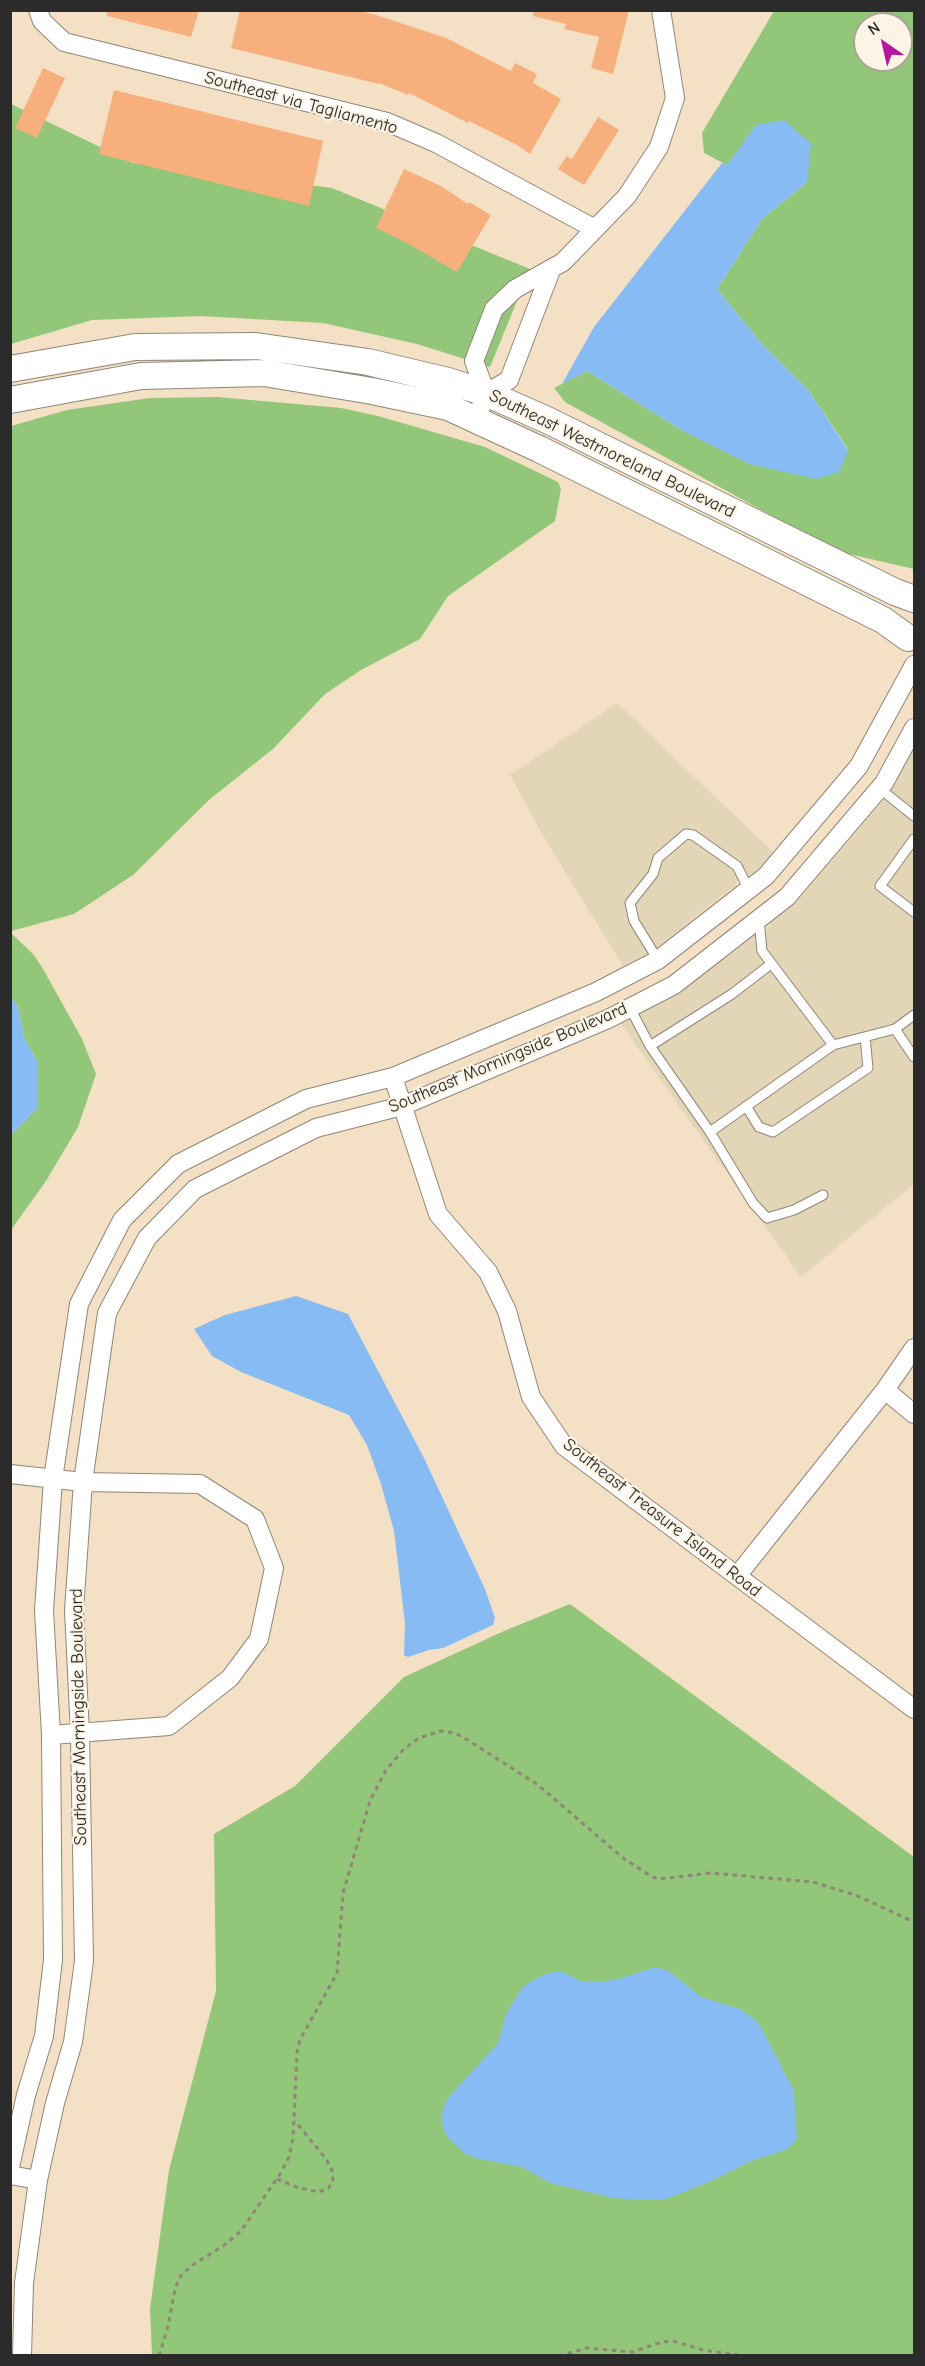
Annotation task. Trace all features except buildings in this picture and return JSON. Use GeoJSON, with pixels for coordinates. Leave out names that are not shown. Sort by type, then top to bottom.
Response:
{"type":"FeatureCollection","features":[{"type":"Feature","properties":{"kind":"street","name":"Southeast via Tagliamento"},"geometry":{"type":"LineString","coordinates":[[38,10],[42,21],[64,42],[387,122],[436,143],[595,229]]}},
{"type":"Feature","properties":{"kind":"street"},"geometry":{"type":"LineString","coordinates":[[486,393],[474,361],[494,309],[515,289],[563,262],[627,196],[660,147],[675,98],[661,10]]}},
{"type":"Feature","properties":{"kind":"street"},"geometry":{"type":"LineString","coordinates":[[476,420],[486,393],[509,380],[551,270]]}},
{"type":"Feature","properties":{"kind":"street","name":"Southeast Westmoreland Boulevard"},"geometry":{"type":"LineString","coordinates":[[10,369],[135,346],[256,346],[368,362],[448,381],[486,393],[547,420],[895,592],[915,598]]}},
{"type":"Feature","properties":{"kind":"street","name":"Southeast Westmoreland Boulevard"},"geometry":{"type":"LineString","coordinates":[[10,400],[141,376],[264,373],[372,391],[448,407],[539,449],[883,620],[911,646]]}},
{"type":"Feature","properties":{"kind":"street"},"geometry":{"type":"LineString","coordinates":[[911,646],[910,622],[915,613]]}},
{"type":"Feature","properties":{"kind":"street","name":"Southeast Morningside Boulevard"},"geometry":{"type":"LineString","coordinates":[[10,2167],[26,2095],[44,2036],[54,1960],[51,1735],[44,1610],[53,1479],[79,1304],[122,1220],[178,1164],[306,1099],[393,1077],[596,992],[658,960],[766,876],[854,771],[915,665]]}},
{"type":"Feature","properties":{"kind":"street","name":"Southeast Morningside Boulevard"},"geometry":{"type":"LineString","coordinates":[[22,2355],[24,2283],[38,2180],[55,2103],[73,2042],[84,1961],[80,1734],[74,1610],[83,1482],[107,1313],[147,1238],[195,1189],[316,1128],[402,1106],[597,1024],[674,985],[787,897],[879,788],[915,728]]}},
{"type":"Feature","properties":{"kind":"street"},"geometry":{"type":"LineString","coordinates":[[854,771],[879,788]]}},
{"type":"Feature","properties":{"kind":"street"},"geometry":{"type":"LineString","coordinates":[[748,888],[759,919]]}},
{"type":"Feature","properties":{"kind":"street"},"geometry":{"type":"LineString","coordinates":[[618,981],[630,1008]]}},
{"type":"Feature","properties":{"kind":"street","name":"Southeast Treasure Island Road"},"geometry":{"type":"LineString","coordinates":[[393,1077],[438,1214],[488,1272],[507,1311],[531,1397],[564,1446],[915,1709]]}},
{"type":"Feature","properties":{"kind":"street"},"geometry":{"type":"LineString","coordinates":[[178,1164],[195,1189]]}},
{"type":"Feature","properties":{"kind":"street"},"geometry":{"type":"LineString","coordinates":[[737,1576],[885,1390],[915,1348]]}},
{"type":"Feature","properties":{"kind":"street"},"geometry":{"type":"LineString","coordinates":[[885,1390],[915,1414]]}},
{"type":"Feature","properties":{"kind":"street"},"geometry":{"type":"LineString","coordinates":[[10,1474],[83,1482],[200,1484],[255,1519],[273,1568],[259,1639],[230,1677],[169,1726],[51,1735]]}},
{"type":"Feature","properties":{"kind":"street"},"geometry":{"type":"LineString","coordinates":[[54,1960],[84,1961]]}},
{"type":"Feature","properties":{"kind":"street"},"geometry":{"type":"LineString","coordinates":[[10,2175],[38,2180]]}},
{"type":"Feature","properties":{"kind":"lane"},"geometry":{"type":"LineString","coordinates":[[879,788],[915,816]]}},
{"type":"Feature","properties":{"kind":"lane"},"geometry":{"type":"LineString","coordinates":[[658,960],[634,921],[630,903],[653,874],[658,858],[686,834],[693,835],[737,866],[748,888]]}},
{"type":"Feature","properties":{"kind":"lane"},"geometry":{"type":"LineString","coordinates":[[915,839],[880,886],[915,912]]}},
{"type":"Feature","properties":{"kind":"lane"},"geometry":{"type":"LineString","coordinates":[[759,919],[762,951],[833,1045]]}},
{"type":"Feature","properties":{"kind":"lane"},"geometry":{"type":"LineString","coordinates":[[650,1046],[732,994],[771,964]]}},
{"type":"Feature","properties":{"kind":"lane"},"geometry":{"type":"LineString","coordinates":[[630,1008],[650,1046],[710,1132],[753,1203],[767,1218],[794,1210],[823,1195]]}},
{"type":"Feature","properties":{"kind":"lane"},"geometry":{"type":"LineString","coordinates":[[710,1132],[833,1045],[895,1029],[915,1015]]}},
{"type":"Feature","properties":{"kind":"lane"},"geometry":{"type":"LineString","coordinates":[[895,1029],[915,1057]]}},
{"type":"Feature","properties":{"kind":"lane"},"geometry":{"type":"LineString","coordinates":[[746,1106],[759,1126],[773,1132],[868,1068],[865,1037]]}},
{"type":"Feature","properties":{"kind":"path"},"geometry":{"type":"LineString","coordinates":[[159,2355],[179,2278],[191,2266],[236,2236],[277,2179],[289,2157],[293,2138],[298,2046],[337,1973],[343,1893],[370,1801],[380,1779],[411,1743],[428,1734],[441,1731],[455,1733],[524,1775],[556,1799],[623,1858],[652,1877],[659,1879],[711,1873],[813,1882],[858,1896],[915,1922]]}},
{"type":"Feature","properties":{"kind":"path"},"geometry":{"type":"LineString","coordinates":[[277,2179],[296,2187],[318,2192],[328,2189],[333,2181],[332,2170],[326,2159],[294,2120]]}},
{"type":"Feature","properties":{"kind":"path"},"geometry":{"type":"LineString","coordinates":[[559,2355],[587,2348],[632,2352],[662,2342],[674,2341],[703,2350],[744,2355]]}},
{"type":"Feature","properties":{"kind":"shaded area"},"geometry":{"type":"Polygon","coordinates":[[[617,703],[773,852],[759,868],[744,879],[736,881],[737,884],[652,951],[623,966],[545,839],[510,775],[617,703]]]}},
{"type":"Feature","properties":{"kind":"shaded area"},"geometry":{"type":"Polygon","coordinates":[[[914,748],[914,1184],[801,1277],[621,1024],[680,993],[764,928],[771,926],[770,923],[795,904],[883,801],[914,748]]]}},
{"type":"Feature","properties":{"kind":"green space"},"geometry":{"type":"Polygon","coordinates":[[[774,11],[914,11],[914,569],[836,551],[565,402],[554,388],[587,371],[683,431],[848,449],[809,391],[761,343],[717,289],[762,219],[807,182],[727,165],[704,153],[702,133],[774,11]]]}},
{"type":"Feature","properties":{"kind":"green space"},"geometry":{"type":"Polygon","coordinates":[[[11,104],[133,163],[332,188],[530,269],[490,367],[417,344],[323,323],[201,316],[92,320],[11,344],[11,104]]]}},
{"type":"Feature","properties":{"kind":"green space"},"geometry":{"type":"Polygon","coordinates":[[[218,397],[341,408],[378,416],[485,447],[558,482],[561,489],[555,521],[448,596],[420,639],[361,670],[325,694],[273,749],[210,799],[133,875],[74,914],[11,931],[11,426],[67,410],[150,398],[218,397]]]}},
{"type":"Feature","properties":{"kind":"green space"},"geometry":{"type":"Polygon","coordinates":[[[11,933],[33,954],[42,967],[82,1039],[96,1074],[78,1127],[46,1181],[11,1230],[11,1135],[37,1108],[37,1061],[24,1038],[18,1008],[11,996],[11,933]]]}},
{"type":"Feature","properties":{"kind":"green space"},"geometry":{"type":"Polygon","coordinates":[[[570,1604],[914,1857],[914,2355],[152,2356],[150,2309],[169,2170],[216,1991],[214,1834],[295,1786],[404,1677],[504,1631],[570,1604]]]}},
{"type":"Feature","properties":{"kind":"water"},"geometry":{"type":"Polygon","coordinates":[[[784,120],[811,144],[807,182],[762,219],[717,289],[761,343],[809,391],[848,450],[839,472],[816,479],[749,464],[683,431],[587,371],[562,384],[594,327],[722,163],[727,165],[756,125],[784,120]]]}},
{"type":"Feature","properties":{"kind":"water"},"geometry":{"type":"Polygon","coordinates":[[[11,996],[18,1008],[24,1038],[37,1061],[37,1108],[11,1135],[11,996]]]}},
{"type":"Feature","properties":{"kind":"water"},"geometry":{"type":"Polygon","coordinates":[[[296,1296],[348,1314],[424,1458],[485,1589],[495,1618],[493,1625],[443,1648],[408,1657],[404,1655],[405,1623],[394,1531],[367,1445],[349,1415],[241,1372],[212,1356],[194,1329],[225,1315],[296,1296]]]}},
{"type":"Feature","properties":{"kind":"water"},"geometry":{"type":"Polygon","coordinates":[[[655,1967],[674,1975],[701,1997],[740,2009],[758,2022],[794,2091],[797,2138],[788,2149],[751,2161],[711,2181],[666,2199],[646,2200],[614,2198],[550,2183],[522,2167],[475,2158],[464,2153],[449,2139],[443,2128],[443,2108],[448,2098],[498,2043],[506,2014],[522,1988],[536,1978],[560,1971],[583,1982],[598,1982],[618,1979],[655,1967]]]}}]}
